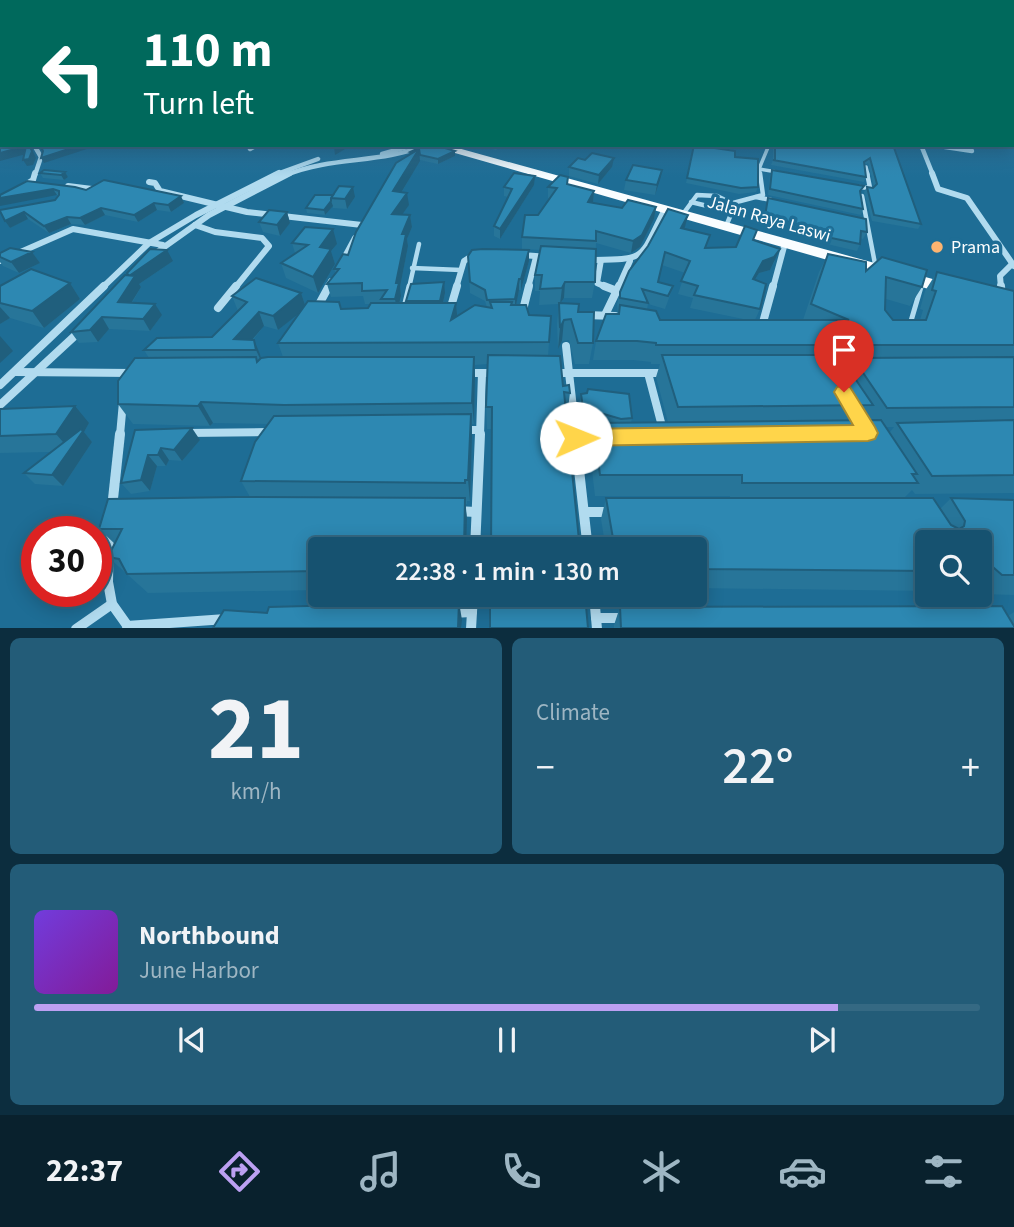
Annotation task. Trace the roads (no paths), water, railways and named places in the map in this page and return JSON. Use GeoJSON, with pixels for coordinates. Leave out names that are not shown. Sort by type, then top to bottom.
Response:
{"type":"FeatureCollection","features":[{"type":"Feature","properties":{"kind":"main road","name":"Jalan Raya Laswi"},"geometry":{"type":"LineString","coordinates":[[440,147],[665,209],[687,208],[729,219],[785,243],[962,292]]}},
{"type":"Feature","properties":{"kind":"street"},"geometry":{"type":"LineString","coordinates":[[19,188],[33,180],[41,158],[35,147]]}},
{"type":"Feature","properties":{"kind":"street"},"geometry":{"type":"LineString","coordinates":[[250,149],[254,147]]}},
{"type":"Feature","properties":{"kind":"street"},"geometry":{"type":"LineString","coordinates":[[0,385],[149,243],[216,204],[299,164],[393,152],[408,147]]}},
{"type":"Feature","properties":{"kind":"street"},"geometry":{"type":"LineString","coordinates":[[143,264],[163,245],[225,207],[306,167],[331,162],[402,156],[422,147]]}},
{"type":"Feature","properties":{"kind":"street"},"geometry":{"type":"LineString","coordinates":[[922,147],[937,188],[967,198],[1013,265],[1000,276],[1001,302]]}},
{"type":"Feature","properties":{"kind":"street"},"geometry":{"type":"LineString","coordinates":[[945,147],[972,151]]}},
{"type":"Feature","properties":{"kind":"street"},"geometry":{"type":"LineString","coordinates":[[397,166],[402,156]]}},
{"type":"Feature","properties":{"kind":"street"},"geometry":{"type":"LineString","coordinates":[[149,181],[155,183],[160,191],[266,216],[364,222],[313,314],[325,316]]}},
{"type":"Feature","properties":{"kind":"street"},"geometry":{"type":"LineString","coordinates":[[29,182],[42,184]]}},
{"type":"Feature","properties":{"kind":"street"},"geometry":{"type":"LineString","coordinates":[[55,185],[92,189]]}},
{"type":"Feature","properties":{"kind":"street"},"geometry":{"type":"LineString","coordinates":[[605,315],[630,261],[643,251],[665,209]]}},
{"type":"Feature","properties":{"kind":"street"},"geometry":{"type":"LineString","coordinates":[[195,225],[215,232],[262,238],[269,246],[218,308]]}},
{"type":"Feature","properties":{"kind":"street"},"geometry":{"type":"LineString","coordinates":[[0,261],[76,228],[163,245]]}},
{"type":"Feature","properties":{"kind":"street"},"geometry":{"type":"LineString","coordinates":[[757,331],[766,319],[785,243]]}},
{"type":"Feature","properties":{"kind":"street"},"geometry":{"type":"LineString","coordinates":[[448,320],[466,258],[482,253]]}},
{"type":"Feature","properties":{"kind":"street"},"geometry":{"type":"LineString","coordinates":[[513,255],[562,258]]}},
{"type":"Feature","properties":{"kind":"street"},"geometry":{"type":"LineString","coordinates":[[521,318],[536,257]]}},
{"type":"Feature","properties":{"kind":"street"},"geometry":{"type":"LineString","coordinates":[[575,259],[630,261]]}},
{"type":"Feature","properties":{"kind":"street"},"geometry":{"type":"LineString","coordinates":[[601,260],[597,284],[617,291]]}},
{"type":"Feature","properties":{"kind":"street"},"geometry":{"type":"LineString","coordinates":[[574,315],[627,318]]}},
{"type":"Feature","properties":{"kind":"street"},"geometry":{"type":"LineString","coordinates":[[509,318],[534,317]]}},
{"type":"Feature","properties":{"kind":"street"},"geometry":{"type":"LineString","coordinates":[[0,405],[83,327]]}},
{"type":"Feature","properties":{"kind":"street"},"geometry":{"type":"LineString","coordinates":[[566,346],[587,537]]}},
{"type":"Feature","properties":{"kind":"street"},"geometry":{"type":"LineString","coordinates":[[15,372],[138,373]]}},
{"type":"Feature","properties":{"kind":"street"},"geometry":{"type":"LineString","coordinates":[[112,516],[122,434],[125,373]]}},
{"type":"Feature","properties":{"kind":"street"},"geometry":{"type":"LineString","coordinates":[[454,373],[507,373]]}},
{"type":"Feature","properties":{"kind":"street"},"geometry":{"type":"LineString","coordinates":[[475,537],[482,373]]}},
{"type":"Feature","properties":{"kind":"street"},"geometry":{"type":"LineString","coordinates":[[544,373],[675,373]]}},
{"type":"Feature","properties":{"kind":"street"},"geometry":{"type":"LineString","coordinates":[[649,373],[665,436]]}},
{"type":"Feature","properties":{"kind":"street"},"geometry":{"type":"LineString","coordinates":[[454,430],[480,430]]}},
{"type":"Feature","properties":{"kind":"street"},"geometry":{"type":"LineString","coordinates":[[265,442],[270,432]]}},
{"type":"Feature","properties":{"kind":"street"},"geometry":{"type":"LineString","coordinates":[[176,433],[283,432]]}},
{"type":"Feature","properties":{"kind":"street"},"geometry":{"type":"LineString","coordinates":[[122,434],[135,434]]}},
{"type":"Feature","properties":{"kind":"street"},"geometry":{"type":"LineString","coordinates":[[652,437],[678,436]]}},
{"type":"Feature","properties":{"kind":"street"},"geometry":{"type":"LineString","coordinates":[[576,438],[614,437]]}},
{"type":"Feature","properties":{"kind":"street"},"geometry":{"type":"LineString","coordinates":[[449,512],[476,512]]}},
{"type":"Feature","properties":{"kind":"street"},"geometry":{"type":"LineString","coordinates":[[584,512],[625,512]]}},
{"type":"Feature","properties":{"kind":"street"},"geometry":{"type":"LineString","coordinates":[[112,513],[124,513]]}},
{"type":"Feature","properties":{"kind":"street"},"geometry":{"type":"LineString","coordinates":[[112,604],[128,627],[236,619]]}},
{"type":"Feature","properties":{"kind":"street"},"geometry":{"type":"LineString","coordinates":[[76,628],[108,607]]}},
{"type":"Feature","properties":{"kind":"street"},"geometry":{"type":"LineString","coordinates":[[471,628],[472,607]]}},
{"type":"Feature","properties":{"kind":"street"},"geometry":{"type":"LineString","coordinates":[[977,607],[985,616],[987,628]]}},
{"type":"Feature","properties":{"kind":"street"},"geometry":{"type":"LineString","coordinates":[[444,613],[472,612]]}},
{"type":"Feature","properties":{"kind":"street"},"geometry":{"type":"LineString","coordinates":[[965,616],[985,616]]}},
{"type":"Feature","properties":{"kind":"street"},"geometry":{"type":"LineString","coordinates":[[597,623],[637,618]]}},
{"type":"Feature","properties":{"kind":"lane"},"geometry":{"type":"LineString","coordinates":[[687,208],[694,197],[700,194],[733,203],[763,194],[760,169],[768,147]]}},
{"type":"Feature","properties":{"kind":"lane"},"geometry":{"type":"LineString","coordinates":[[854,186],[870,188],[866,167]]}},
{"type":"Feature","properties":{"kind":"lane"},"geometry":{"type":"LineString","coordinates":[[760,169],[786,174]]}},
{"type":"Feature","properties":{"kind":"lane"},"geometry":{"type":"LineString","coordinates":[[862,196],[876,269]]}},
{"type":"Feature","properties":{"kind":"lane"},"geometry":{"type":"LineString","coordinates":[[756,197],[781,202]]}},
{"type":"Feature","properties":{"kind":"lane"},"geometry":{"type":"LineString","coordinates":[[729,219],[735,205],[733,203]]}},
{"type":"Feature","properties":{"kind":"lane"},"geometry":{"type":"LineString","coordinates":[[855,218],[867,221]]}},
{"type":"Feature","properties":{"kind":"lane"},"geometry":{"type":"LineString","coordinates":[[401,320],[419,244]]}},
{"type":"Feature","properties":{"kind":"lane"},"geometry":{"type":"LineString","coordinates":[[412,268],[461,270]]}},
{"type":"Feature","properties":{"kind":"lane"},"geometry":{"type":"LineString","coordinates":[[911,321],[922,282]]}},
{"type":"Feature","properties":{"kind":"place","name":"Prama"},"geometry":{"type":"Point","coordinates":[937,247]}}]}
